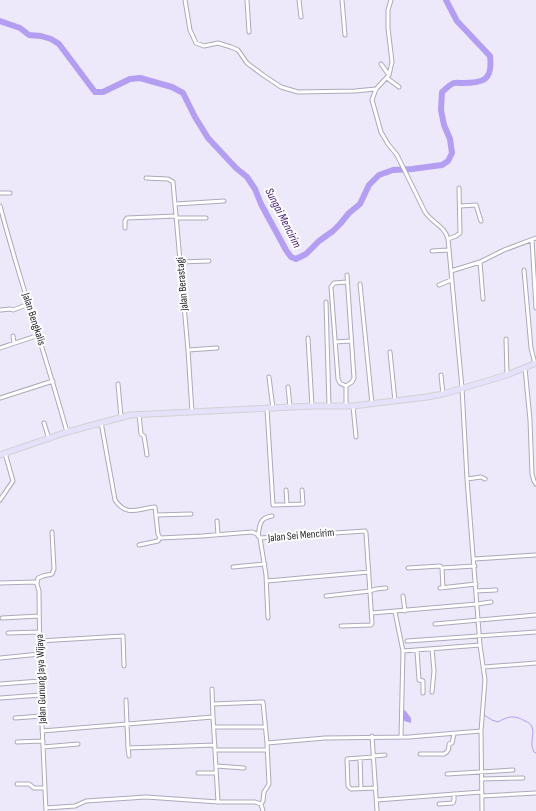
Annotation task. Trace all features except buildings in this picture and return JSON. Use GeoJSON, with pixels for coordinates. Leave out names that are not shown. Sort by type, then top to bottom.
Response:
{"type":"FeatureCollection","features":[{"type":"Feature","properties":{"kind":"main road"},"geometry":{"type":"LineString","coordinates":[[3,454],[67,432],[121,417],[139,414],[312,406],[354,406],[427,397],[443,394],[507,375],[536,363]]}},
{"type":"Feature","properties":{"kind":"street"},"geometry":{"type":"LineString","coordinates":[[185,0],[190,30],[196,43],[204,46],[218,43],[231,46],[238,50],[247,63],[281,87],[298,92],[376,89]]}},
{"type":"Feature","properties":{"kind":"street"},"geometry":{"type":"LineString","coordinates":[[247,0],[249,32]]}},
{"type":"Feature","properties":{"kind":"street"},"geometry":{"type":"LineString","coordinates":[[299,0],[300,17]]}},
{"type":"Feature","properties":{"kind":"street"},"geometry":{"type":"LineString","coordinates":[[342,0],[345,35]]}},
{"type":"Feature","properties":{"kind":"street"},"geometry":{"type":"LineString","coordinates":[[391,0],[388,19],[392,62],[388,77],[376,89],[372,100],[378,125],[384,138],[398,155],[428,216],[445,230],[448,239],[462,388],[467,479],[475,566],[480,646],[484,667],[485,689],[481,731],[482,811]]}},
{"type":"Feature","properties":{"kind":"street"},"geometry":{"type":"LineString","coordinates":[[381,64],[388,77],[399,87]]}},
{"type":"Feature","properties":{"kind":"street","name":"Jalan Berastagi"},"geometry":{"type":"LineString","coordinates":[[146,178],[168,179],[172,181],[176,204],[192,412]]}},
{"type":"Feature","properties":{"kind":"street"},"geometry":{"type":"LineString","coordinates":[[448,239],[460,233],[459,188]]}},
{"type":"Feature","properties":{"kind":"street"},"geometry":{"type":"LineString","coordinates":[[0,193],[10,193]]}},
{"type":"Feature","properties":{"kind":"street"},"geometry":{"type":"LineString","coordinates":[[176,204],[224,201]]}},
{"type":"Feature","properties":{"kind":"street"},"geometry":{"type":"LineString","coordinates":[[460,206],[476,205],[481,221]]}},
{"type":"Feature","properties":{"kind":"street","name":"Jalan Bengkalis"},"geometry":{"type":"LineString","coordinates":[[0,206],[67,432]]}},
{"type":"Feature","properties":{"kind":"street"},"geometry":{"type":"LineString","coordinates":[[125,228],[125,221],[127,218],[206,218]]}},
{"type":"Feature","properties":{"kind":"street"},"geometry":{"type":"LineString","coordinates":[[451,271],[480,262],[504,250],[536,238]]}},
{"type":"Feature","properties":{"kind":"street"},"geometry":{"type":"LineString","coordinates":[[532,240],[536,308]]}},
{"type":"Feature","properties":{"kind":"street"},"geometry":{"type":"LineString","coordinates":[[432,251],[448,250]]}},
{"type":"Feature","properties":{"kind":"street"},"geometry":{"type":"LineString","coordinates":[[180,262],[209,262]]}},
{"type":"Feature","properties":{"kind":"street"},"geometry":{"type":"LineString","coordinates":[[480,262],[483,299]]}},
{"type":"Feature","properties":{"kind":"street"},"geometry":{"type":"LineString","coordinates":[[524,270],[532,348],[536,363]]}},
{"type":"Feature","properties":{"kind":"street"},"geometry":{"type":"LineString","coordinates":[[346,386],[352,382],[354,378],[350,341],[347,275]]}},
{"type":"Feature","properties":{"kind":"street"},"geometry":{"type":"LineString","coordinates":[[439,285],[452,280]]}},
{"type":"Feature","properties":{"kind":"street"},"geometry":{"type":"LineString","coordinates":[[346,386],[340,383],[338,379],[331,285],[334,283],[347,282]]}},
{"type":"Feature","properties":{"kind":"street"},"geometry":{"type":"LineString","coordinates":[[360,284],[372,404]]}},
{"type":"Feature","properties":{"kind":"street"},"geometry":{"type":"LineString","coordinates":[[326,302],[329,406]]}},
{"type":"Feature","properties":{"kind":"street"},"geometry":{"type":"LineString","coordinates":[[1,310],[13,310],[29,304]]}},
{"type":"Feature","properties":{"kind":"street"},"geometry":{"type":"LineString","coordinates":[[0,348],[39,335]]}},
{"type":"Feature","properties":{"kind":"street"},"geometry":{"type":"LineString","coordinates":[[13,336],[14,343]]}},
{"type":"Feature","properties":{"kind":"street"},"geometry":{"type":"LineString","coordinates":[[308,338],[312,406]]}},
{"type":"Feature","properties":{"kind":"street"},"geometry":{"type":"LineString","coordinates":[[506,339],[507,375]]}},
{"type":"Feature","properties":{"kind":"street"},"geometry":{"type":"LineString","coordinates":[[335,342],[350,341]]}},
{"type":"Feature","properties":{"kind":"street"},"geometry":{"type":"LineString","coordinates":[[188,350],[217,348]]}},
{"type":"Feature","properties":{"kind":"street"},"geometry":{"type":"LineString","coordinates":[[390,352],[395,401]]}},
{"type":"Feature","properties":{"kind":"street"},"geometry":{"type":"LineString","coordinates":[[525,368],[530,416],[532,474],[536,484]]}},
{"type":"Feature","properties":{"kind":"street"},"geometry":{"type":"LineString","coordinates":[[441,375],[443,394]]}},
{"type":"Feature","properties":{"kind":"street"},"geometry":{"type":"LineString","coordinates":[[269,377],[273,409]]}},
{"type":"Feature","properties":{"kind":"street"},"geometry":{"type":"LineString","coordinates":[[0,398],[53,381]]}},
{"type":"Feature","properties":{"kind":"street"},"geometry":{"type":"LineString","coordinates":[[118,384],[121,417]]}},
{"type":"Feature","properties":{"kind":"street"},"geometry":{"type":"LineString","coordinates":[[346,386],[346,406]]}},
{"type":"Feature","properties":{"kind":"street"},"geometry":{"type":"LineString","coordinates":[[288,387],[290,407]]}},
{"type":"Feature","properties":{"kind":"street"},"geometry":{"type":"LineString","coordinates":[[354,406],[356,437]]}},
{"type":"Feature","properties":{"kind":"street"},"geometry":{"type":"LineString","coordinates":[[267,409],[273,505],[303,504],[302,490]]}},
{"type":"Feature","properties":{"kind":"street"},"geometry":{"type":"LineString","coordinates":[[139,414],[141,434],[144,436],[147,455]]}},
{"type":"Feature","properties":{"kind":"street"},"geometry":{"type":"LineString","coordinates":[[101,422],[115,500],[120,507],[128,510],[142,510],[148,507],[155,507],[158,534],[160,538]]}},
{"type":"Feature","properties":{"kind":"street"},"geometry":{"type":"LineString","coordinates":[[44,424],[49,439]]}},
{"type":"Feature","properties":{"kind":"street"},"geometry":{"type":"LineString","coordinates":[[0,500],[13,481],[3,454]]}},
{"type":"Feature","properties":{"kind":"street"},"geometry":{"type":"LineString","coordinates":[[467,479],[486,479]]}},
{"type":"Feature","properties":{"kind":"street"},"geometry":{"type":"LineString","coordinates":[[286,490],[287,504]]}},
{"type":"Feature","properties":{"kind":"street"},"geometry":{"type":"LineString","coordinates":[[156,515],[191,514]]}},
{"type":"Feature","properties":{"kind":"street"},"geometry":{"type":"LineString","coordinates":[[268,618],[267,581],[259,537],[263,518],[272,516]]}},
{"type":"Feature","properties":{"kind":"street"},"geometry":{"type":"LineString","coordinates":[[217,521],[218,535]]}},
{"type":"Feature","properties":{"kind":"street","name":"Jalan Sei Mencirim"},"geometry":{"type":"LineString","coordinates":[[139,544],[158,541],[160,538],[252,532],[259,537],[364,530],[366,533],[372,613]]}},
{"type":"Feature","properties":{"kind":"street"},"geometry":{"type":"LineString","coordinates":[[0,584],[35,582],[37,584],[38,578],[52,574],[54,569],[52,532]]}},
{"type":"Feature","properties":{"kind":"street"},"geometry":{"type":"LineString","coordinates":[[474,559],[536,555]]}},
{"type":"Feature","properties":{"kind":"street"},"geometry":{"type":"LineString","coordinates":[[233,567],[264,564]]}},
{"type":"Feature","properties":{"kind":"street"},"geometry":{"type":"LineString","coordinates":[[408,568],[475,566]]}},
{"type":"Feature","properties":{"kind":"street"},"geometry":{"type":"LineString","coordinates":[[442,568],[442,588],[476,584]]}},
{"type":"Feature","properties":{"kind":"street"},"geometry":{"type":"LineString","coordinates":[[267,581],[369,572]]}},
{"type":"Feature","properties":{"kind":"street","name":"Jalan Gunung Jaya Wijaya"},"geometry":{"type":"LineString","coordinates":[[37,584],[46,810]]}},
{"type":"Feature","properties":{"kind":"street"},"geometry":{"type":"LineString","coordinates":[[326,596],[386,588]]}},
{"type":"Feature","properties":{"kind":"street"},"geometry":{"type":"LineString","coordinates":[[476,590],[496,590]]}},
{"type":"Feature","properties":{"kind":"street"},"geometry":{"type":"LineString","coordinates":[[403,596],[405,611]]}},
{"type":"Feature","properties":{"kind":"street"},"geometry":{"type":"LineString","coordinates":[[341,626],[371,625],[372,613],[491,602]]}},
{"type":"Feature","properties":{"kind":"street"},"geometry":{"type":"LineString","coordinates":[[395,612],[403,651],[401,737]]}},
{"type":"Feature","properties":{"kind":"street"},"geometry":{"type":"LineString","coordinates":[[435,624],[536,615]]}},
{"type":"Feature","properties":{"kind":"street"},"geometry":{"type":"LineString","coordinates":[[2,618],[39,616]]}},
{"type":"Feature","properties":{"kind":"street"},"geometry":{"type":"LineString","coordinates":[[8,633],[39,632]]}},
{"type":"Feature","properties":{"kind":"street"},"geometry":{"type":"LineString","coordinates":[[407,641],[536,632]]}},
{"type":"Feature","properties":{"kind":"street"},"geometry":{"type":"LineString","coordinates":[[39,641],[121,636],[123,638],[124,666]]}},
{"type":"Feature","properties":{"kind":"street"},"geometry":{"type":"LineString","coordinates":[[403,651],[480,646]]}},
{"type":"Feature","properties":{"kind":"street"},"geometry":{"type":"LineString","coordinates":[[417,650],[418,680],[427,682]]}},
{"type":"Feature","properties":{"kind":"street"},"geometry":{"type":"LineString","coordinates":[[432,650],[434,671],[432,692]]}},
{"type":"Feature","properties":{"kind":"street"},"geometry":{"type":"LineString","coordinates":[[0,658],[40,654]]}},
{"type":"Feature","properties":{"kind":"street"},"geometry":{"type":"LineString","coordinates":[[484,667],[536,663]]}},
{"type":"Feature","properties":{"kind":"street"},"geometry":{"type":"LineString","coordinates":[[0,684],[40,681]]}},
{"type":"Feature","properties":{"kind":"street"},"geometry":{"type":"LineString","coordinates":[[423,681],[423,693]]}},
{"type":"Feature","properties":{"kind":"street"},"geometry":{"type":"LineString","coordinates":[[212,689],[218,802]]}},
{"type":"Feature","properties":{"kind":"street"},"geometry":{"type":"LineString","coordinates":[[0,698],[41,695]]}},
{"type":"Feature","properties":{"kind":"street"},"geometry":{"type":"LineString","coordinates":[[126,700],[129,756]]}},
{"type":"Feature","properties":{"kind":"street"},"geometry":{"type":"LineString","coordinates":[[213,704],[263,702],[269,784],[264,792],[263,801],[261,804],[263,811]]}},
{"type":"Feature","properties":{"kind":"street"},"geometry":{"type":"LineString","coordinates":[[15,718],[42,716]]}},
{"type":"Feature","properties":{"kind":"street"},"geometry":{"type":"LineString","coordinates":[[42,731],[214,717]]}},
{"type":"Feature","properties":{"kind":"street"},"geometry":{"type":"LineString","coordinates":[[214,727],[265,727]]}},
{"type":"Feature","properties":{"kind":"street"},"geometry":{"type":"LineString","coordinates":[[267,744],[325,738],[372,736],[401,737],[481,731]]}},
{"type":"Feature","properties":{"kind":"street"},"geometry":{"type":"LineString","coordinates":[[420,754],[444,754],[448,752],[449,744],[452,743],[454,734]]}},
{"type":"Feature","properties":{"kind":"street"},"geometry":{"type":"LineString","coordinates":[[372,736],[377,811]]}},
{"type":"Feature","properties":{"kind":"street"},"geometry":{"type":"LineString","coordinates":[[17,742],[43,741]]}},
{"type":"Feature","properties":{"kind":"street"},"geometry":{"type":"LineString","coordinates":[[43,747],[78,744]]}},
{"type":"Feature","properties":{"kind":"street"},"geometry":{"type":"LineString","coordinates":[[128,748],[215,745]]}},
{"type":"Feature","properties":{"kind":"street"},"geometry":{"type":"LineString","coordinates":[[215,750],[267,750]]}},
{"type":"Feature","properties":{"kind":"street"},"geometry":{"type":"LineString","coordinates":[[376,788],[362,789],[350,788],[348,786],[347,759],[385,756]]}},
{"type":"Feature","properties":{"kind":"street"},"geometry":{"type":"LineString","coordinates":[[360,758],[362,789]]}},
{"type":"Feature","properties":{"kind":"street"},"geometry":{"type":"LineString","coordinates":[[216,766],[244,768]]}},
{"type":"Feature","properties":{"kind":"street"},"geometry":{"type":"LineString","coordinates":[[447,774],[513,770]]}},
{"type":"Feature","properties":{"kind":"street"},"geometry":{"type":"LineString","coordinates":[[198,773],[216,773]]}},
{"type":"Feature","properties":{"kind":"street"},"geometry":{"type":"LineString","coordinates":[[481,779],[523,778]]}},
{"type":"Feature","properties":{"kind":"street"},"geometry":{"type":"LineString","coordinates":[[17,784],[29,784],[34,788],[45,788]]}},
{"type":"Feature","properties":{"kind":"street"},"geometry":{"type":"LineString","coordinates":[[377,800],[454,794],[536,793]]}},
{"type":"Feature","properties":{"kind":"street"},"geometry":{"type":"LineString","coordinates":[[439,804],[453,803],[454,794]]}},
{"type":"Feature","properties":{"kind":"street"},"geometry":{"type":"LineString","coordinates":[[46,810],[75,806],[86,801],[146,797],[218,802],[255,802],[261,804]]}},
{"type":"Feature","properties":{"kind":"shaded area"},"geometry":{"type":"Polygon","coordinates":[[[405,710],[411,718],[411,723],[404,721],[403,712],[405,710]]]}},
{"type":"Feature","properties":{"kind":"waterway","name":"Sungai Mencirim"},"geometry":{"type":"LineString","coordinates":[[0,21],[20,28],[29,35],[41,36],[51,39],[59,44],[95,92],[103,92],[130,79],[140,78],[172,87],[183,93],[208,138],[236,168],[247,177],[255,189],[261,204],[286,250],[291,257],[296,259],[306,254],[319,241],[333,231],[349,213],[360,204],[369,185],[379,175],[393,170],[442,165],[448,161],[452,153],[450,139],[444,125],[441,110],[442,92],[454,83],[469,83],[485,79],[488,76],[491,64],[490,56],[457,21],[446,0]]}},
{"type":"Feature","properties":{"kind":"waterway"},"geometry":{"type":"LineString","coordinates":[[484,715],[498,722],[508,717],[515,717],[529,723],[533,730],[532,742],[534,752],[536,753]]}}]}
